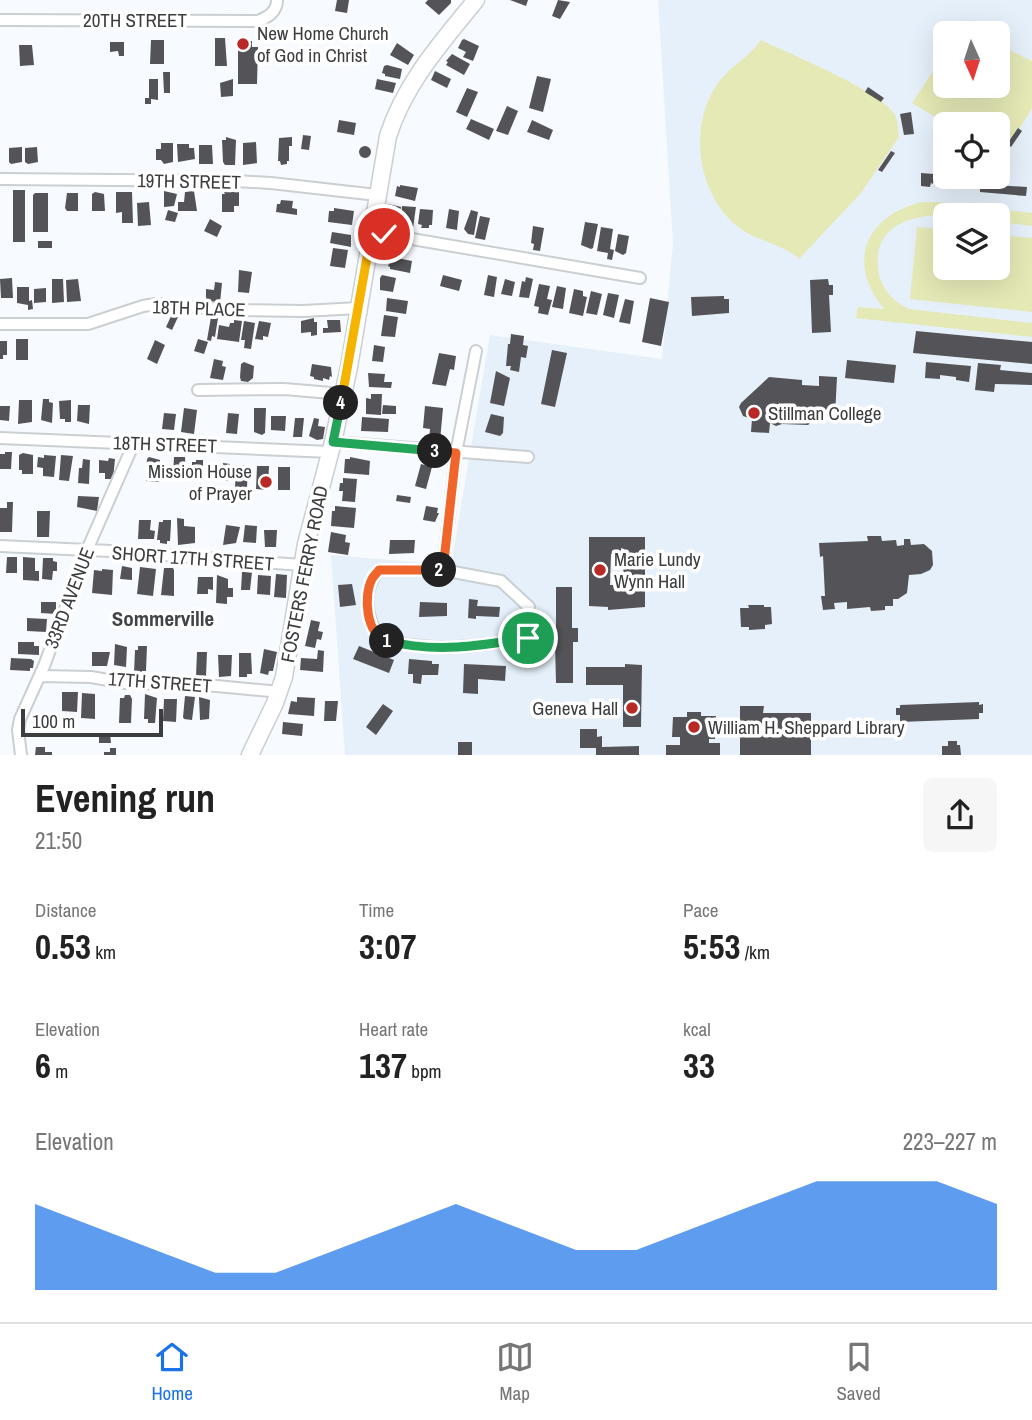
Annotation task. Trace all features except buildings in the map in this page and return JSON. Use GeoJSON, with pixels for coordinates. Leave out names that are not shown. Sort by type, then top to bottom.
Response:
{"type":"FeatureCollection","features":[{"type":"Feature","properties":{"kind":"street","name":"20TH STREET"},"geometry":{"type":"LineString","coordinates":[[0,20],[258,21],[269,16],[277,6],[277,0]]}},
{"type":"Feature","properties":{"kind":"street","name":"FOSTERS FERRY ROAD"},"geometry":{"type":"LineString","coordinates":[[250,755],[279,692],[302,565],[343,394],[388,136],[406,93],[424,64],[476,0]]}},
{"type":"Feature","properties":{"kind":"street","name":"19TH STREET"},"geometry":{"type":"LineString","coordinates":[[0,179],[236,181],[377,195]]}},
{"type":"Feature","properties":{"kind":"street"},"geometry":{"type":"LineString","coordinates":[[371,232],[640,278]]}},
{"type":"Feature","properties":{"kind":"street","name":"18TH PLACE"},"geometry":{"type":"LineString","coordinates":[[0,324],[88,324],[155,304],[234,310],[303,311],[359,308]]}},
{"type":"Feature","properties":{"kind":"street"},"geometry":{"type":"LineString","coordinates":[[443,570],[456,453],[476,351]]}},
{"type":"Feature","properties":{"kind":"street"},"geometry":{"type":"LineString","coordinates":[[198,390],[284,389],[343,394]]}},
{"type":"Feature","properties":{"kind":"street","name":"18TH STREET"},"geometry":{"type":"LineString","coordinates":[[0,438],[332,447],[528,457]]}},
{"type":"Feature","properties":{"kind":"street","name":"33RD AVENUE"},"geometry":{"type":"LineString","coordinates":[[21,755],[18,730],[20,719],[40,676],[87,550],[134,443]]}},
{"type":"Feature","properties":{"kind":"street","name":"SHORT 17TH STREET"},"geometry":{"type":"LineString","coordinates":[[0,546],[302,565]]}},
{"type":"Feature","properties":{"kind":"street"},"geometry":{"type":"LineString","coordinates":[[528,638],[449,648],[406,646],[381,639],[374,630],[368,611],[371,579],[379,570],[443,570],[501,581],[529,607]]}},
{"type":"Feature","properties":{"kind":"street","name":"17TH STREET"},"geometry":{"type":"LineString","coordinates":[[40,676],[91,677],[125,682],[206,685],[279,692]]}},
{"type":"Feature","properties":{"kind":"shaded area","name":"Stillman College"},"geometry":{"type":"Polygon","coordinates":[[[658,0],[1032,0],[1032,755],[345,755],[331,555],[451,565],[490,335],[662,359],[673,243],[658,0]]]}},
{"type":"Feature","properties":{"kind":"green space"},"geometry":{"type":"Polygon","coordinates":[[[761,40],[873,95],[895,115],[897,123],[899,137],[861,193],[799,259],[786,250],[746,232],[724,214],[706,180],[702,161],[700,141],[707,103],[721,79],[761,40]]]}},
{"type":"Feature","properties":{"kind":"green space"},"geometry":{"type":"Polygon","coordinates":[[[1010,50],[1032,61],[1032,107],[1010,139],[1010,112],[933,112],[933,116],[912,103],[933,71],[933,98],[1010,98],[1010,50]]]}},
{"type":"Feature","properties":{"kind":"green space"},"geometry":{"type":"Polygon","coordinates":[[[921,202],[947,203],[933,203],[933,216],[902,223],[888,232],[880,247],[879,275],[888,293],[897,302],[909,309],[1032,323],[1032,337],[856,318],[858,307],[884,309],[872,292],[864,258],[867,244],[875,230],[886,218],[921,202]]]}},
{"type":"Feature","properties":{"kind":"green space"},"geometry":{"type":"Polygon","coordinates":[[[1010,210],[1032,213],[1032,226],[1010,223],[1010,210]]]}},
{"type":"Feature","properties":{"kind":"green space"},"geometry":{"type":"Polygon","coordinates":[[[917,227],[933,228],[933,280],[1010,280],[1010,236],[1032,238],[1032,312],[910,299],[917,227]]]}},
{"type":"Feature","properties":{"kind":"place","name":"New Home Church of God in Christ"},"geometry":{"type":"Point","coordinates":[243,44]}},
{"type":"Feature","properties":{"kind":"place","name":"Stillman College"},"geometry":{"type":"Point","coordinates":[754,413]}},
{"type":"Feature","properties":{"kind":"place","name":"Mission House of Prayer"},"geometry":{"type":"Point","coordinates":[266,482]}},
{"type":"Feature","properties":{"kind":"place","name":"Marie Lundy Wynn Hall"},"geometry":{"type":"Point","coordinates":[600,570]}},
{"type":"Feature","properties":{"kind":"place","name":"Geneva Hall"},"geometry":{"type":"Point","coordinates":[632,708]}},
{"type":"Feature","properties":{"kind":"place","name":"William H. Sheppard Library"},"geometry":{"type":"Point","coordinates":[694,727]}},
{"type":"Feature","properties":{"kind":"district","name":"Sommerville"},"geometry":{"type":"Point","coordinates":[163,619]}},
{"type":"Feature","properties":{"kind":"route"},"geometry":{"type":"LineString","coordinates":[[384,234],[371,232],[349,367],[333,442],[456,453],[443,570],[379,570],[371,579],[368,595],[368,611],[374,630],[381,639],[427,648],[459,648],[528,638]]}}]}
